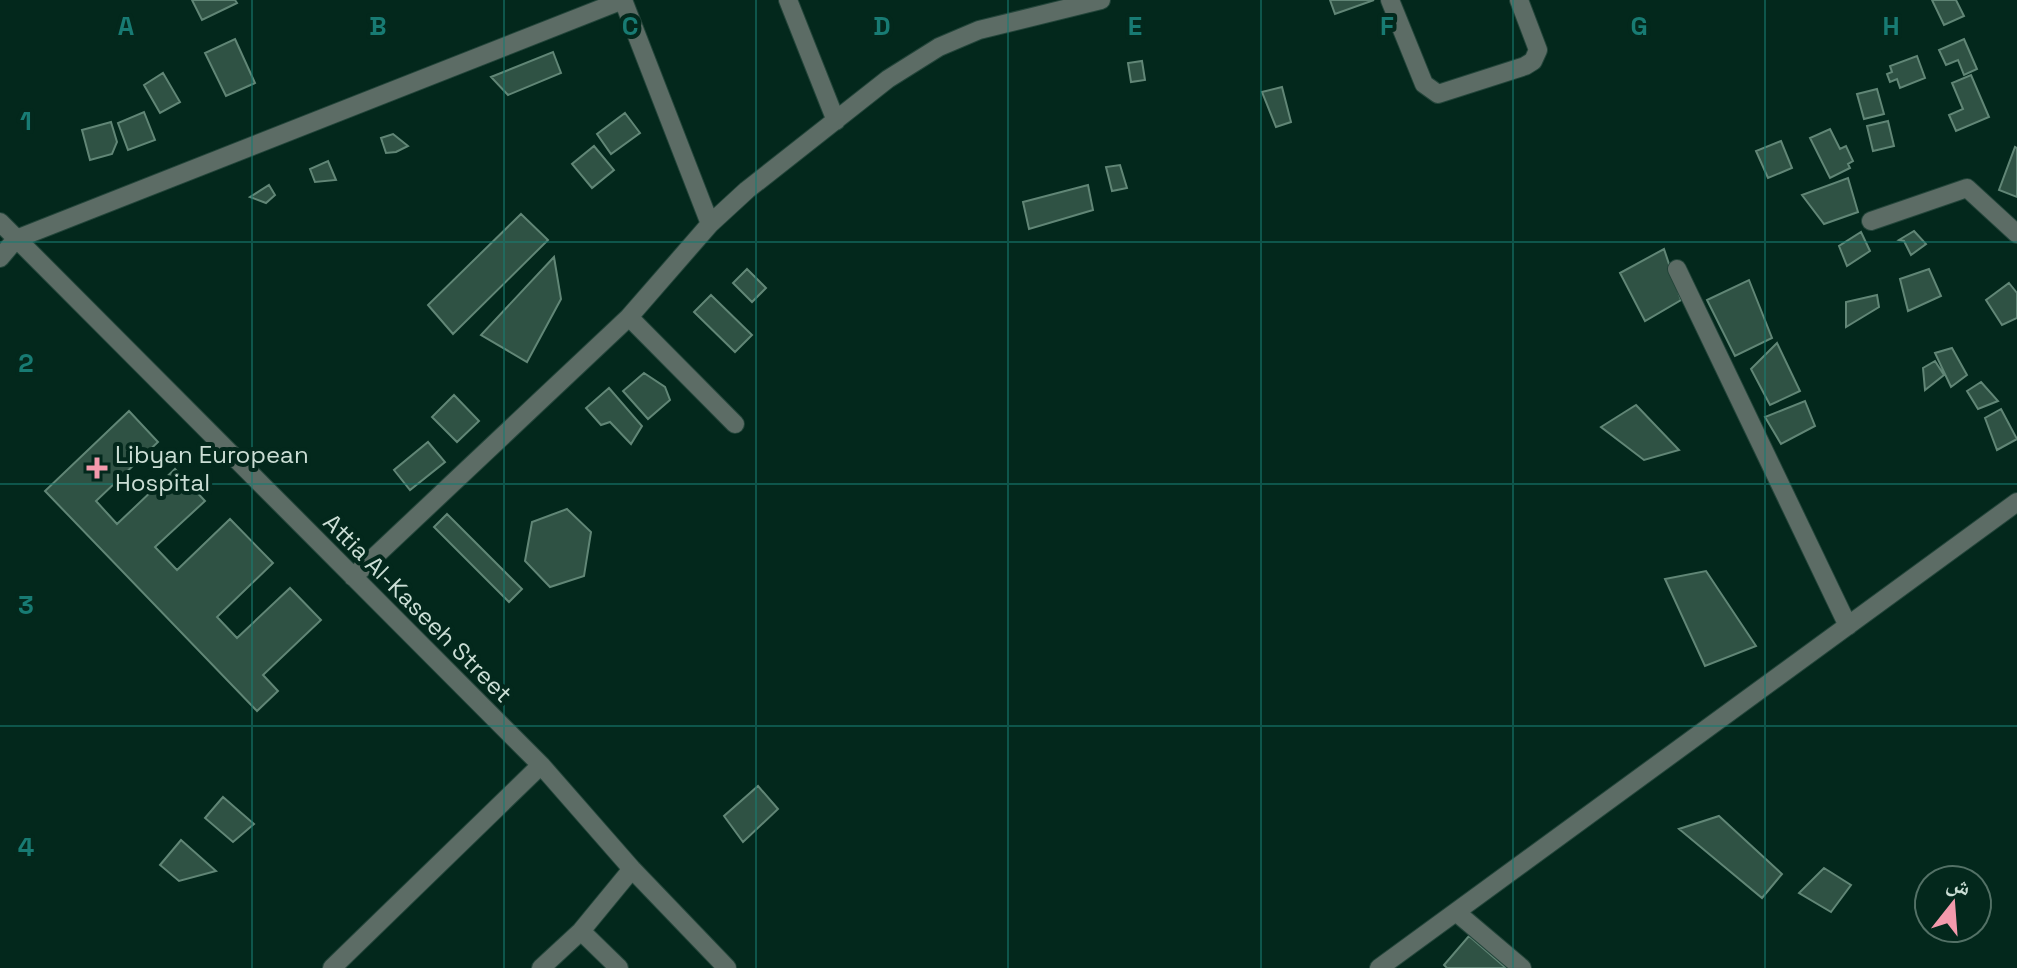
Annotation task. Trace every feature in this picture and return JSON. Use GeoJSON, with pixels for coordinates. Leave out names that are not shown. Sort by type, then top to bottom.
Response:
{"type":"FeatureCollection","features":[{"type":"Feature","properties":{"kind":"street"},"geometry":{"type":"LineString","coordinates":[[0,258],[16,239],[584,7],[623,0],[710,224]]}},
{"type":"Feature","properties":{"kind":"street"},"geometry":{"type":"LineString","coordinates":[[788,0],[836,121]]}},
{"type":"Feature","properties":{"kind":"street"},"geometry":{"type":"LineString","coordinates":[[353,577],[629,317],[710,224],[747,190],[888,79],[939,47],[979,30],[1101,0]]}},
{"type":"Feature","properties":{"kind":"street"},"geometry":{"type":"LineString","coordinates":[[1390,0],[1424,84],[1438,94],[1533,61],[1538,50],[1519,0]]}},
{"type":"Feature","properties":{"kind":"street"},"geometry":{"type":"LineString","coordinates":[[1871,221],[1967,188],[2017,234]]}},
{"type":"Feature","properties":{"kind":"street","name":"Attia Al-Kaseeh Street"},"geometry":{"type":"LineString","coordinates":[[0,222],[541,765],[632,869],[727,968]]}},
{"type":"Feature","properties":{"kind":"street"},"geometry":{"type":"LineString","coordinates":[[1677,269],[1848,626]]}},
{"type":"Feature","properties":{"kind":"street"},"geometry":{"type":"LineString","coordinates":[[629,317],[735,424]]}},
{"type":"Feature","properties":{"kind":"street"},"geometry":{"type":"LineString","coordinates":[[1379,968],[2017,502]]}},
{"type":"Feature","properties":{"kind":"street"},"geometry":{"type":"LineString","coordinates":[[332,968],[541,765]]}},
{"type":"Feature","properties":{"kind":"street"},"geometry":{"type":"LineString","coordinates":[[541,968],[581,931],[632,869]]}},
{"type":"Feature","properties":{"kind":"street"},"geometry":{"type":"LineString","coordinates":[[1456,912],[1522,968]]}},
{"type":"Feature","properties":{"kind":"street"},"geometry":{"type":"LineString","coordinates":[[581,931],[619,968]]}},
{"type":"Feature","properties":{"kind":"building"},"geometry":{"type":"Polygon","coordinates":[[[192,0],[235,0],[237,3],[202,20],[192,0]]]}},
{"type":"Feature","properties":{"kind":"building"},"geometry":{"type":"Polygon","coordinates":[[[1330,0],[1374,0],[1335,14],[1330,0]]]}},
{"type":"Feature","properties":{"kind":"building"},"geometry":{"type":"Polygon","coordinates":[[[1932,0],[1956,0],[1964,16],[1944,25],[1932,0]]]}},
{"type":"Feature","properties":{"kind":"building"},"geometry":{"type":"Polygon","coordinates":[[[235,39],[255,83],[226,96],[205,53],[235,39]]]}},
{"type":"Feature","properties":{"kind":"building"},"geometry":{"type":"Polygon","coordinates":[[[1964,39],[1977,69],[1964,75],[1958,60],[1946,65],[1939,50],[1964,39]]]}},
{"type":"Feature","properties":{"kind":"building"},"geometry":{"type":"Polygon","coordinates":[[[553,52],[561,73],[508,95],[491,77],[553,52]]]}},
{"type":"Feature","properties":{"kind":"building"},"geometry":{"type":"Polygon","coordinates":[[[1917,56],[1925,78],[1900,88],[1897,79],[1890,82],[1887,74],[1892,72],[1890,66],[1917,56]]]}},
{"type":"Feature","properties":{"kind":"building"},"geometry":{"type":"Polygon","coordinates":[[[1142,61],[1145,80],[1131,82],[1128,63],[1142,61]]]}},
{"type":"Feature","properties":{"kind":"building"},"geometry":{"type":"Polygon","coordinates":[[[163,73],[180,102],[160,113],[144,85],[163,73]]]}},
{"type":"Feature","properties":{"kind":"building"},"geometry":{"type":"Polygon","coordinates":[[[1971,75],[1989,117],[1956,131],[1949,115],[1963,109],[1952,83],[1971,75]]]}},
{"type":"Feature","properties":{"kind":"building"},"geometry":{"type":"Polygon","coordinates":[[[1282,87],[1291,122],[1276,127],[1262,92],[1282,87]]]}},
{"type":"Feature","properties":{"kind":"building"},"geometry":{"type":"Polygon","coordinates":[[[1877,89],[1884,114],[1864,119],[1857,94],[1877,89]]]}},
{"type":"Feature","properties":{"kind":"building"},"geometry":{"type":"Polygon","coordinates":[[[144,112],[155,140],[128,150],[118,123],[144,112]]]}},
{"type":"Feature","properties":{"kind":"building"},"geometry":{"type":"Polygon","coordinates":[[[625,113],[640,133],[611,154],[597,134],[625,113]]]}},
{"type":"Feature","properties":{"kind":"building"},"geometry":{"type":"Polygon","coordinates":[[[1888,121],[1894,146],[1873,151],[1867,126],[1888,121]]]}},
{"type":"Feature","properties":{"kind":"building"},"geometry":{"type":"Polygon","coordinates":[[[111,122],[117,142],[112,154],[90,160],[82,130],[111,122]]]}},
{"type":"Feature","properties":{"kind":"building"},"geometry":{"type":"Polygon","coordinates":[[[1830,129],[1840,149],[1846,146],[1853,161],[1848,164],[1850,168],[1830,178],[1810,138],[1830,129]]]}},
{"type":"Feature","properties":{"kind":"building"},"geometry":{"type":"Polygon","coordinates":[[[393,134],[408,146],[386,153],[381,138],[393,134]]]}},
{"type":"Feature","properties":{"kind":"building"},"geometry":{"type":"Polygon","coordinates":[[[1781,141],[1792,168],[1768,178],[1756,151],[1781,141]]]}},
{"type":"Feature","properties":{"kind":"building"},"geometry":{"type":"Polygon","coordinates":[[[594,146],[614,170],[592,188],[572,164],[594,146]]]}},
{"type":"Feature","properties":{"kind":"building"},"geometry":{"type":"Polygon","coordinates":[[[2017,148],[2017,197],[1999,190],[2017,148]]]}},
{"type":"Feature","properties":{"kind":"building"},"geometry":{"type":"Polygon","coordinates":[[[328,161],[336,180],[315,182],[310,169],[328,161]]]}},
{"type":"Feature","properties":{"kind":"building"},"geometry":{"type":"Polygon","coordinates":[[[1120,165],[1127,188],[1112,191],[1106,167],[1120,165]]]}},
{"type":"Feature","properties":{"kind":"building"},"geometry":{"type":"Polygon","coordinates":[[[1848,178],[1858,212],[1824,224],[1802,195],[1848,178]]]}},
{"type":"Feature","properties":{"kind":"building"},"geometry":{"type":"Polygon","coordinates":[[[269,185],[275,195],[266,203],[250,197],[269,185]]]}},
{"type":"Feature","properties":{"kind":"building"},"geometry":{"type":"Polygon","coordinates":[[[1088,185],[1093,210],[1029,229],[1023,202],[1088,185]]]}},
{"type":"Feature","properties":{"kind":"building"},"geometry":{"type":"Polygon","coordinates":[[[521,214],[548,240],[453,334],[428,305],[521,214]]]}},
{"type":"Feature","properties":{"kind":"building"},"geometry":{"type":"Polygon","coordinates":[[[1914,231],[1926,244],[1911,255],[1904,241],[1899,240],[1914,231]]]}},
{"type":"Feature","properties":{"kind":"building"},"geometry":{"type":"Polygon","coordinates":[[[1861,232],[1870,251],[1847,266],[1839,246],[1861,232]]]}},
{"type":"Feature","properties":{"kind":"building"},"geometry":{"type":"Polygon","coordinates":[[[1664,249],[1681,300],[1645,321],[1620,273],[1664,249]]]}},
{"type":"Feature","properties":{"kind":"building"},"geometry":{"type":"Polygon","coordinates":[[[554,257],[561,299],[527,362],[481,335],[554,257]]]}},
{"type":"Feature","properties":{"kind":"building"},"geometry":{"type":"Polygon","coordinates":[[[747,269],[766,288],[752,302],[733,283],[747,269]]]}},
{"type":"Feature","properties":{"kind":"building"},"geometry":{"type":"Polygon","coordinates":[[[1929,269],[1941,296],[1908,311],[1900,279],[1929,269]]]}},
{"type":"Feature","properties":{"kind":"building"},"geometry":{"type":"Polygon","coordinates":[[[1749,280],[1772,338],[1735,356],[1707,300],[1749,280]]]}},
{"type":"Feature","properties":{"kind":"building"},"geometry":{"type":"Polygon","coordinates":[[[2009,283],[2017,293],[2017,318],[2002,325],[1986,300],[2009,283]]]}},
{"type":"Feature","properties":{"kind":"building"},"geometry":{"type":"Polygon","coordinates":[[[711,295],[752,335],[735,352],[694,312],[711,295]]]}},
{"type":"Feature","properties":{"kind":"building"},"geometry":{"type":"Polygon","coordinates":[[[1877,295],[1879,307],[1846,327],[1846,302],[1877,295]]]}},
{"type":"Feature","properties":{"kind":"building"},"geometry":{"type":"Polygon","coordinates":[[[1777,343],[1800,391],[1770,405],[1751,369],[1777,343]]]}},
{"type":"Feature","properties":{"kind":"building"},"geometry":{"type":"Polygon","coordinates":[[[1952,348],[1967,375],[1951,387],[1935,353],[1952,348]]]}},
{"type":"Feature","properties":{"kind":"building"},"geometry":{"type":"Polygon","coordinates":[[[1935,361],[1944,375],[1925,390],[1923,368],[1935,361]]]}},
{"type":"Feature","properties":{"kind":"building"},"geometry":{"type":"Polygon","coordinates":[[[644,373],[665,387],[670,400],[648,419],[623,391],[644,373]]]}},
{"type":"Feature","properties":{"kind":"building"},"geometry":{"type":"Polygon","coordinates":[[[1981,382],[1998,401],[1978,409],[1967,391],[1981,382]]]}},
{"type":"Feature","properties":{"kind":"building"},"geometry":{"type":"Polygon","coordinates":[[[609,388],[642,426],[631,444],[610,422],[601,425],[586,408],[609,388]]]}},
{"type":"Feature","properties":{"kind":"building"},"geometry":{"type":"Polygon","coordinates":[[[454,395],[479,421],[457,442],[432,417],[454,395]]]}},
{"type":"Feature","properties":{"kind":"building"},"geometry":{"type":"Polygon","coordinates":[[[1805,401],[1815,426],[1781,444],[1765,417],[1805,401]]]}},
{"type":"Feature","properties":{"kind":"building"},"geometry":{"type":"Polygon","coordinates":[[[1636,405],[1679,450],[1644,460],[1601,427],[1636,405]]]}},
{"type":"Feature","properties":{"kind":"building"},"geometry":{"type":"Polygon","coordinates":[[[2001,409],[2017,439],[1997,450],[1985,418],[2001,409]]]}},
{"type":"Feature","properties":{"kind":"building"},"geometry":{"type":"Polygon","coordinates":[[[129,411],[158,442],[96,501],[117,524],[175,469],[205,501],[155,547],[177,570],[230,519],[273,563],[217,617],[237,638],[290,588],[321,620],[263,675],[278,691],[257,711],[45,491],[129,411]]]}},
{"type":"Feature","properties":{"kind":"building"},"geometry":{"type":"Polygon","coordinates":[[[428,442],[445,462],[410,490],[394,470],[428,442]]]}},
{"type":"Feature","properties":{"kind":"building"},"geometry":{"type":"Polygon","coordinates":[[[567,509],[591,532],[584,576],[550,587],[525,561],[532,522],[567,509]]]}},
{"type":"Feature","properties":{"kind":"building"},"geometry":{"type":"Polygon","coordinates":[[[447,514],[522,589],[509,602],[434,527],[447,514]]]}},
{"type":"Feature","properties":{"kind":"building"},"geometry":{"type":"Polygon","coordinates":[[[1706,571],[1756,646],[1705,666],[1665,579],[1706,571]]]}},
{"type":"Feature","properties":{"kind":"building"},"geometry":{"type":"Polygon","coordinates":[[[758,786],[778,809],[743,842],[724,816],[758,786]]]}},
{"type":"Feature","properties":{"kind":"building"},"geometry":{"type":"Polygon","coordinates":[[[223,797],[254,824],[233,842],[205,818],[223,797]]]}},
{"type":"Feature","properties":{"kind":"building"},"geometry":{"type":"Polygon","coordinates":[[[1719,816],[1782,874],[1762,898],[1679,829],[1719,816]]]}},
{"type":"Feature","properties":{"kind":"building"},"geometry":{"type":"Polygon","coordinates":[[[181,840],[216,871],[179,881],[160,865],[181,840]]]}},
{"type":"Feature","properties":{"kind":"building"},"geometry":{"type":"Polygon","coordinates":[[[1824,868],[1851,885],[1831,912],[1799,893],[1824,868]]]}},
{"type":"Feature","properties":{"kind":"building"},"geometry":{"type":"Polygon","coordinates":[[[1469,936],[1506,968],[1447,968],[1444,965],[1469,936]]]}},
{"type":"Feature","properties":{"kind":"place","name":"Libyan European Hospital"},"geometry":{"type":"Point","coordinates":[97,468]}}]}
